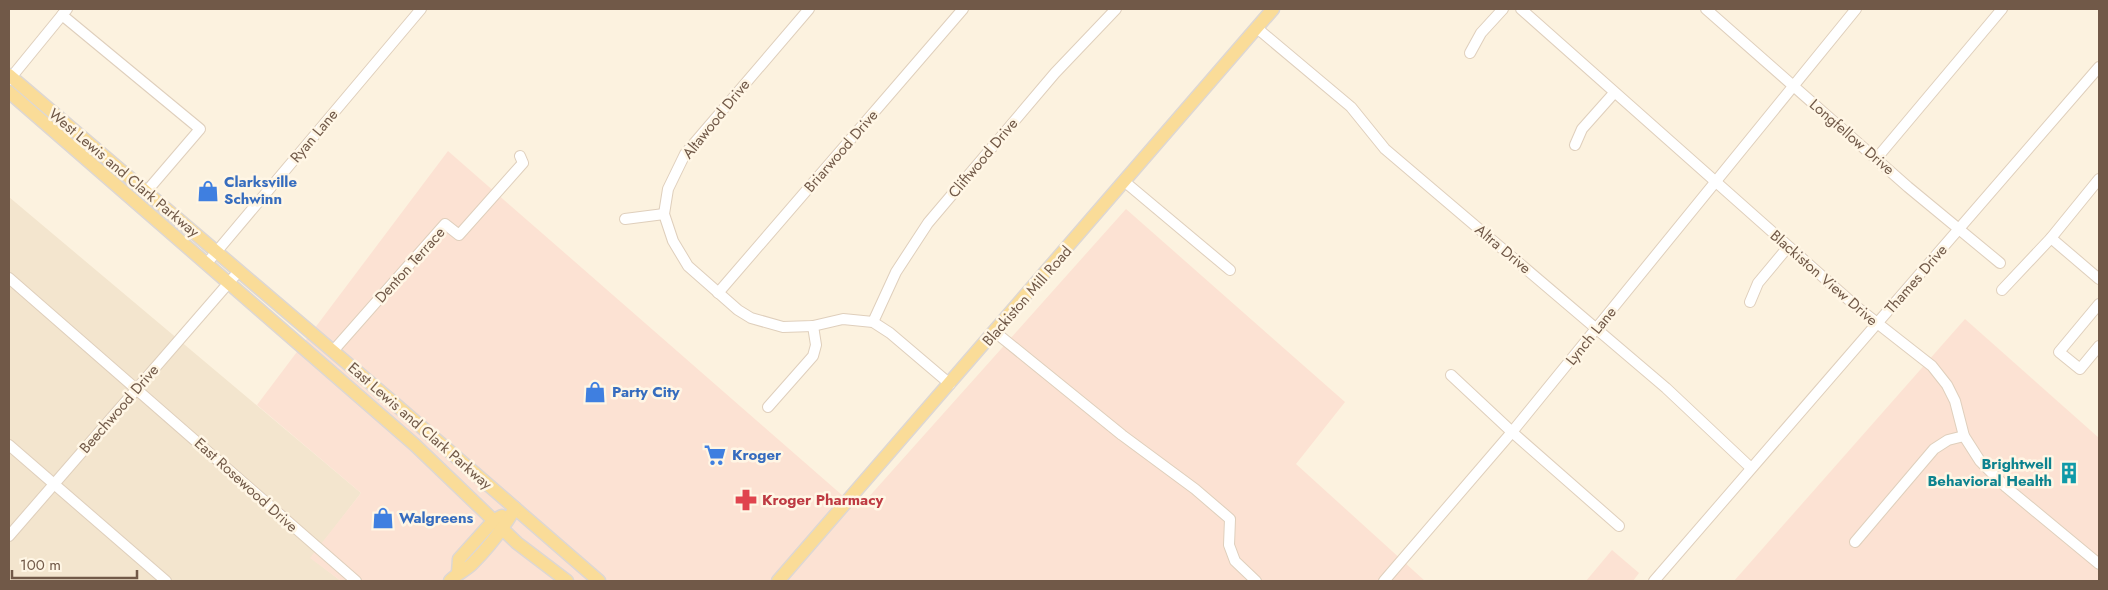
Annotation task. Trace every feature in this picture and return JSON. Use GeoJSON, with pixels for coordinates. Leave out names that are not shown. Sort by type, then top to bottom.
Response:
{"type":"FeatureCollection","features":[{"type":"Feature","properties":{"kind":"main road","name":"Blackiston Mill Road"},"geometry":{"type":"LineString","coordinates":[[778,581],[1126,182],[1258,29],[1273,9]]}},
{"type":"Feature","properties":{"kind":"main road","name":"West Lewis and Clark Parkway"},"geometry":{"type":"LineString","coordinates":[[10,77],[240,271]]}},
{"type":"Feature","properties":{"kind":"main road","name":"West Lewis and Clark Parkway"},"geometry":{"type":"LineString","coordinates":[[9,92],[230,282]]}},
{"type":"Feature","properties":{"kind":"main road","name":"East Lewis and Clark Parkway"},"geometry":{"type":"LineString","coordinates":[[240,271],[600,581]]}},
{"type":"Feature","properties":{"kind":"main road","name":"East Lewis and Clark Parkway"},"geometry":{"type":"LineString","coordinates":[[230,282],[415,445],[517,543],[567,581]]}},
{"type":"Feature","properties":{"kind":"main road"},"geometry":{"type":"LineString","coordinates":[[454,577],[459,559],[515,508]]}},
{"type":"Feature","properties":{"kind":"street","name":"Ryan Lane"},"geometry":{"type":"LineString","coordinates":[[207,263],[421,9]]}},
{"type":"Feature","properties":{"kind":"street","name":"Altawood Drive"},"geometry":{"type":"LineString","coordinates":[[809,9],[684,154],[668,189],[664,214],[673,241],[688,266],[738,310],[768,325],[783,327],[813,326],[843,319],[873,322],[890,333],[950,384]]}},
{"type":"Feature","properties":{"kind":"street","name":"Briarwood Drive"},"geometry":{"type":"LineString","coordinates":[[718,293],[963,9]]}},
{"type":"Feature","properties":{"kind":"street","name":"Cliftwood Drive"},"geometry":{"type":"LineString","coordinates":[[873,322],[896,272],[928,223],[1055,74],[1116,9]]}},
{"type":"Feature","properties":{"kind":"street"},"geometry":{"type":"LineString","coordinates":[[1470,53],[1481,33],[1503,9]]}},
{"type":"Feature","properties":{"kind":"street","name":"Blackiston View Drive"},"geometry":{"type":"LineString","coordinates":[[1521,9],[1788,247],[1877,324],[1932,366],[1948,385],[1955,401],[1964,436],[1972,450],[1992,474],[2099,564]]}},
{"type":"Feature","properties":{"kind":"street","name":"Longfellow Drive"},"geometry":{"type":"LineString","coordinates":[[1706,9],[1876,159],[2000,263]]}},
{"type":"Feature","properties":{"kind":"street","name":"Lynch Lane"},"geometry":{"type":"LineString","coordinates":[[1384,581],[1512,432],[1597,329],[1856,9]]}},
{"type":"Feature","properties":{"kind":"street"},"geometry":{"type":"LineString","coordinates":[[1876,159],[2002,9]]}},
{"type":"Feature","properties":{"kind":"street"},"geometry":{"type":"LineString","coordinates":[[10,77],[64,12],[200,129],[146,192]]}},
{"type":"Feature","properties":{"kind":"street","name":"Altra Drive"},"geometry":{"type":"LineString","coordinates":[[1258,29],[1351,107],[1385,149],[1666,388],[1751,468]]}},
{"type":"Feature","properties":{"kind":"street","name":"Thames Drive"},"geometry":{"type":"LineString","coordinates":[[1654,581],[2099,67]]}},
{"type":"Feature","properties":{"kind":"street"},"geometry":{"type":"LineString","coordinates":[[1575,145],[1582,130],[1614,93]]}},
{"type":"Feature","properties":{"kind":"street","name":"Denton Terrace"},"geometry":{"type":"LineString","coordinates":[[333,351],[445,224],[459,235],[523,163],[520,156]]}},
{"type":"Feature","properties":{"kind":"street"},"geometry":{"type":"LineString","coordinates":[[2002,290],[2051,238],[2099,178]]}},
{"type":"Feature","properties":{"kind":"street"},"geometry":{"type":"LineString","coordinates":[[1126,182],[1230,270]]}},
{"type":"Feature","properties":{"kind":"street"},"geometry":{"type":"LineString","coordinates":[[625,219],[664,214]]}},
{"type":"Feature","properties":{"kind":"street"},"geometry":{"type":"LineString","coordinates":[[2051,238],[2099,279]]}},
{"type":"Feature","properties":{"kind":"street"},"geometry":{"type":"LineString","coordinates":[[1750,302],[1758,282],[1788,247]]}},
{"type":"Feature","properties":{"kind":"street","name":"Beechwood Drive"},"geometry":{"type":"LineString","coordinates":[[9,536],[240,271]]}},
{"type":"Feature","properties":{"kind":"street","name":"East Rosewood Drive"},"geometry":{"type":"LineString","coordinates":[[9,278],[356,581]]}},
{"type":"Feature","properties":{"kind":"street"},"geometry":{"type":"LineString","coordinates":[[2099,304],[2059,352],[2080,369],[2099,346]]}},
{"type":"Feature","properties":{"kind":"street"},"geometry":{"type":"LineString","coordinates":[[768,407],[813,356],[816,345],[813,326]]}},
{"type":"Feature","properties":{"kind":"street"},"geometry":{"type":"LineString","coordinates":[[995,332],[1122,435],[1195,489],[1230,520],[1229,545],[1235,561],[1256,581]]}},
{"type":"Feature","properties":{"kind":"street"},"geometry":{"type":"LineString","coordinates":[[1451,375],[1512,432],[1619,526]]}},
{"type":"Feature","properties":{"kind":"street"},"geometry":{"type":"LineString","coordinates":[[1855,542],[1934,449],[1948,440],[1964,436]]}},
{"type":"Feature","properties":{"kind":"street"},"geometry":{"type":"LineString","coordinates":[[9,445],[166,581]]}},
{"type":"Feature","properties":{"kind":"shaded area"},"geometry":{"type":"Polygon","coordinates":[[[448,151],[858,509],[1126,209],[1345,402],[1296,464],[1425,581],[341,581],[310,558],[361,493],[257,405],[448,151]]]}},
{"type":"Feature","properties":{"kind":"shaded area"},"geometry":{"type":"Polygon","coordinates":[[[9,197],[361,493],[311,558],[341,581],[9,581],[9,197]]]}},
{"type":"Feature","properties":{"kind":"shaded area"},"geometry":{"type":"Polygon","coordinates":[[[1965,319],[2099,438],[2099,581],[1734,581],[1965,319]]]}},
{"type":"Feature","properties":{"kind":"shaded area"},"geometry":{"type":"Polygon","coordinates":[[[1612,550],[1639,573],[1633,581],[1586,581],[1612,550]]]}},
{"type":"Feature","properties":{"kind":"place","name":"Clarksville Schwinn"},"geometry":{"type":"Point","coordinates":[208,191]}},
{"type":"Feature","properties":{"kind":"place","name":"Party City"},"geometry":{"type":"Point","coordinates":[595,392]}},
{"type":"Feature","properties":{"kind":"place","name":"Kroger"},"geometry":{"type":"Point","coordinates":[715,455]}},
{"type":"Feature","properties":{"kind":"place","name":"Brightwell Behavioral Health"},"geometry":{"type":"Point","coordinates":[2069,473]}},
{"type":"Feature","properties":{"kind":"place","name":"Kroger Pharmacy"},"geometry":{"type":"Point","coordinates":[746,500]}},
{"type":"Feature","properties":{"kind":"place","name":"Walgreens"},"geometry":{"type":"Point","coordinates":[383,518]}}]}
